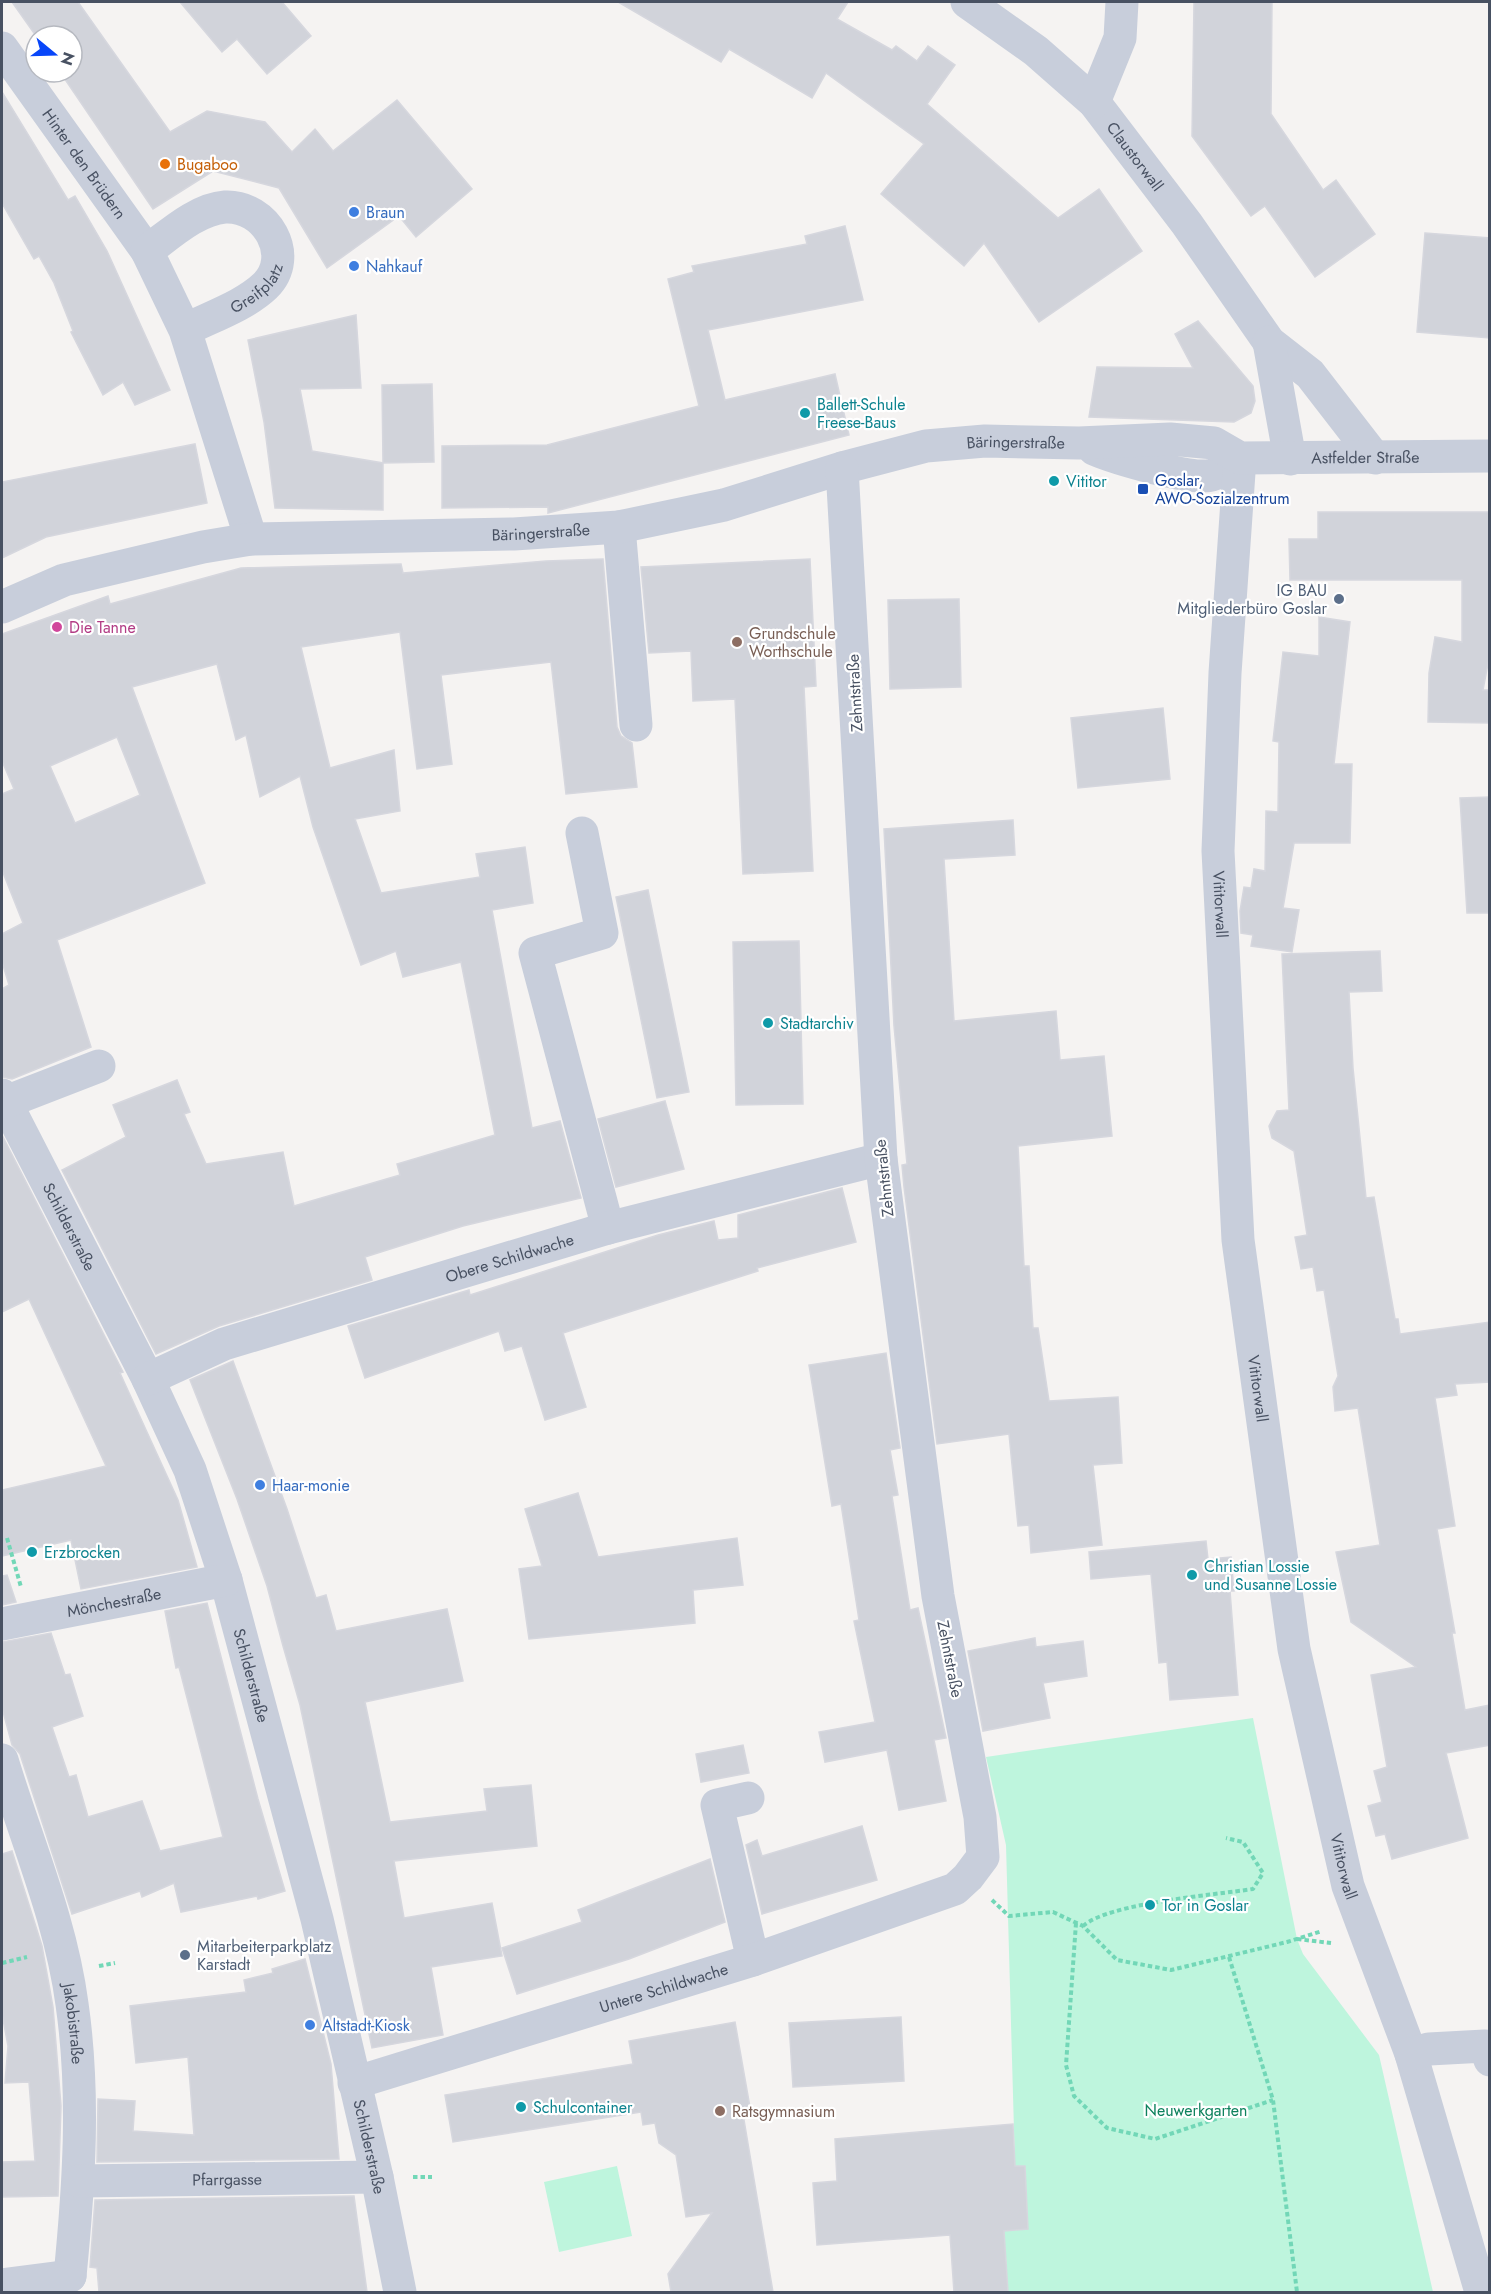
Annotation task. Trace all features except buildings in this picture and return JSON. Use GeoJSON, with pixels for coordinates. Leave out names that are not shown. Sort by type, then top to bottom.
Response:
{"type":"FeatureCollection","features":[{"type":"Feature","properties":{"kind":"street","name":"Claustorwall"},"geometry":{"type":"LineString","coordinates":[[967,2],[1036,51],[1094,102],[1187,224],[1269,342],[1310,374],[1375,458]]}},
{"type":"Feature","properties":{"kind":"street"},"geometry":{"type":"LineString","coordinates":[[1094,102],[1120,38],[1122,2]]}},
{"type":"Feature","properties":{"kind":"street","name":"Hinter den Brüdern"},"geometry":{"type":"LineString","coordinates":[[2,48],[147,251]]}},
{"type":"Feature","properties":{"kind":"street","name":"Greifplatz"},"geometry":{"type":"LineString","coordinates":[[147,251],[199,215],[227,207],[246,210],[260,217],[273,235],[279,254],[275,273],[265,286],[249,297],[185,330]]}},
{"type":"Feature","properties":{"kind":"street"},"geometry":{"type":"LineString","coordinates":[[147,251],[185,330],[250,539]]}},
{"type":"Feature","properties":{"kind":"street","name":"Claustorwall"},"geometry":{"type":"LineString","coordinates":[[1269,342],[1290,459]]}},
{"type":"Feature","properties":{"kind":"street","name":"Bäringerstraße"},"geometry":{"type":"LineString","coordinates":[[2,607],[64,580],[250,539],[513,534],[619,526],[724,505],[842,468],[926,446],[985,441],[1079,443],[1111,457],[1196,475],[1212,476],[1240,458]]}},
{"type":"Feature","properties":{"kind":"street","name":"Astfelder Straße"},"geometry":{"type":"LineString","coordinates":[[1240,458],[1490,456]]}},
{"type":"Feature","properties":{"kind":"street","name":"Vititorwall"},"geometry":{"type":"LineString","coordinates":[[1240,458],[1225,673],[1218,851],[1238,1240],[1294,1649],[1348,1886],[1411,2054],[1481,2292]]}},
{"type":"Feature","properties":{"kind":"street","name":"Zehntstraße"},"geometry":{"type":"LineString","coordinates":[[842,468],[881,1159],[938,1596],[980,1817],[983,1857],[968,1877]]}},
{"type":"Feature","properties":{"kind":"street"},"geometry":{"type":"LineString","coordinates":[[619,526],[636,725]]}},
{"type":"Feature","properties":{"kind":"street"},"geometry":{"type":"LineString","coordinates":[[582,833],[602,933],[535,953],[608,1228]]}},
{"type":"Feature","properties":{"kind":"street"},"geometry":{"type":"LineString","coordinates":[[4,1098],[99,1065]]}},
{"type":"Feature","properties":{"kind":"street","name":"Schilderstraße"},"geometry":{"type":"LineString","coordinates":[[4,1098],[148,1379],[190,1470],[226,1580],[314,1908],[377,2177],[400,2292]]}},
{"type":"Feature","properties":{"kind":"street","name":"Obere Schildwache"},"geometry":{"type":"LineString","coordinates":[[148,1379],[224,1344],[608,1228],[881,1159]]}},
{"type":"Feature","properties":{"kind":"street","name":"Mönchestraße"},"geometry":{"type":"LineString","coordinates":[[2,1624],[226,1580]]}},
{"type":"Feature","properties":{"kind":"street","name":"Jakobistraße"},"geometry":{"type":"LineString","coordinates":[[2,1760],[48,1900],[72,2003],[79,2085],[77,2284]]}},
{"type":"Feature","properties":{"kind":"street"},"geometry":{"type":"LineString","coordinates":[[748,1798],[717,1806],[753,1960]]}},
{"type":"Feature","properties":{"kind":"street","name":"Untere Schildwache"},"geometry":{"type":"LineString","coordinates":[[354,2083],[753,1960],[955,1889],[968,1877]]}},
{"type":"Feature","properties":{"kind":"street"},"geometry":{"type":"LineString","coordinates":[[1411,2054],[1428,2049],[1485,2046],[1490,2060]]}},
{"type":"Feature","properties":{"kind":"street","name":"Pfarrgasse"},"geometry":{"type":"LineString","coordinates":[[79,2181],[377,2177]]}},
{"type":"Feature","properties":{"kind":"street"},"geometry":{"type":"LineString","coordinates":[[2,2285],[77,2284]]}},
{"type":"Feature","properties":{"kind":"path"},"geometry":{"type":"LineString","coordinates":[[7,1538],[22,1593]]}},
{"type":"Feature","properties":{"kind":"path"},"geometry":{"type":"LineString","coordinates":[[1083,1926],[1092,1918],[1150,1905],[1253,1889],[1263,1873],[1243,1842],[1226,1838]]}},
{"type":"Feature","properties":{"kind":"path"},"geometry":{"type":"LineString","coordinates":[[968,1877],[1009,1916],[1053,1912],[1083,1926],[1117,1960],[1171,1970],[1229,1957],[1322,1931]]}},
{"type":"Feature","properties":{"kind":"path"},"geometry":{"type":"LineString","coordinates":[[1076,1923],[1066,2065],[1074,2096],[1107,2128],[1155,2139],[1273,2100]]}},
{"type":"Feature","properties":{"kind":"path"},"geometry":{"type":"LineString","coordinates":[[1229,1957],[1273,2100],[1297,2292]]}},
{"type":"Feature","properties":{"kind":"green space","name":"Neuwerkgarten"},"geometry":{"type":"Polygon","coordinates":[[[1253,1718],[1297,1939],[1303,1954],[1379,2055],[1433,2292],[1008,2292],[1006,2257],[995,2232],[1028,2228],[1025,2166],[1015,2166],[1006,1845],[986,1757],[1253,1718]]]}},
{"type":"Feature","properties":{"kind":"green space"},"geometry":{"type":"Polygon","coordinates":[[[617,2166],[632,2236],[559,2252],[544,2182],[617,2166]]]}},
{"type":"Feature","properties":{"kind":"place","name":"Bugaboo"},"geometry":{"type":"Point","coordinates":[165,164]}},
{"type":"Feature","properties":{"kind":"place","name":"Braun"},"geometry":{"type":"Point","coordinates":[354,212]}},
{"type":"Feature","properties":{"kind":"place","name":"Nahkauf"},"geometry":{"type":"Point","coordinates":[354,266]}},
{"type":"Feature","properties":{"kind":"place","name":"Ballett-Schule Freese-Baus"},"geometry":{"type":"Point","coordinates":[805,413]}},
{"type":"Feature","properties":{"kind":"place","name":"Vititor"},"geometry":{"type":"Point","coordinates":[1054,481]}},
{"type":"Feature","properties":{"kind":"place","name":"Goslar, AWO-Sozialzentrum"},"geometry":{"type":"Point","coordinates":[1143,489]}},
{"type":"Feature","properties":{"kind":"place","name":"IG BAU Mitgliederbüro Goslar"},"geometry":{"type":"Point","coordinates":[1339,599]}},
{"type":"Feature","properties":{"kind":"place","name":"Die Tanne"},"geometry":{"type":"Point","coordinates":[57,627]}},
{"type":"Feature","properties":{"kind":"place","name":"Grundschule Worthschule"},"geometry":{"type":"Point","coordinates":[737,642]}},
{"type":"Feature","properties":{"kind":"place","name":"Stadtarchiv"},"geometry":{"type":"Point","coordinates":[768,1023]}},
{"type":"Feature","properties":{"kind":"place","name":"Haar-monie"},"geometry":{"type":"Point","coordinates":[260,1485]}},
{"type":"Feature","properties":{"kind":"place","name":"Erzbrocken"},"geometry":{"type":"Point","coordinates":[32,1552]}},
{"type":"Feature","properties":{"kind":"place","name":"Christian Lossie und Susanne Lossie"},"geometry":{"type":"Point","coordinates":[1192,1575]}},
{"type":"Feature","properties":{"kind":"place","name":"Tor in Goslar"},"geometry":{"type":"Point","coordinates":[1150,1905]}},
{"type":"Feature","properties":{"kind":"place","name":"Mitarbeiterparkplatz Karstadt"},"geometry":{"type":"Point","coordinates":[185,1955]}},
{"type":"Feature","properties":{"kind":"place","name":"Altstadt-Kiosk"},"geometry":{"type":"Point","coordinates":[310,2025]}},
{"type":"Feature","properties":{"kind":"place","name":"Schulcontainer"},"geometry":{"type":"Point","coordinates":[521,2107]}},
{"type":"Feature","properties":{"kind":"place","name":"Ratsgymnasium"},"geometry":{"type":"Point","coordinates":[720,2111]}}]}
